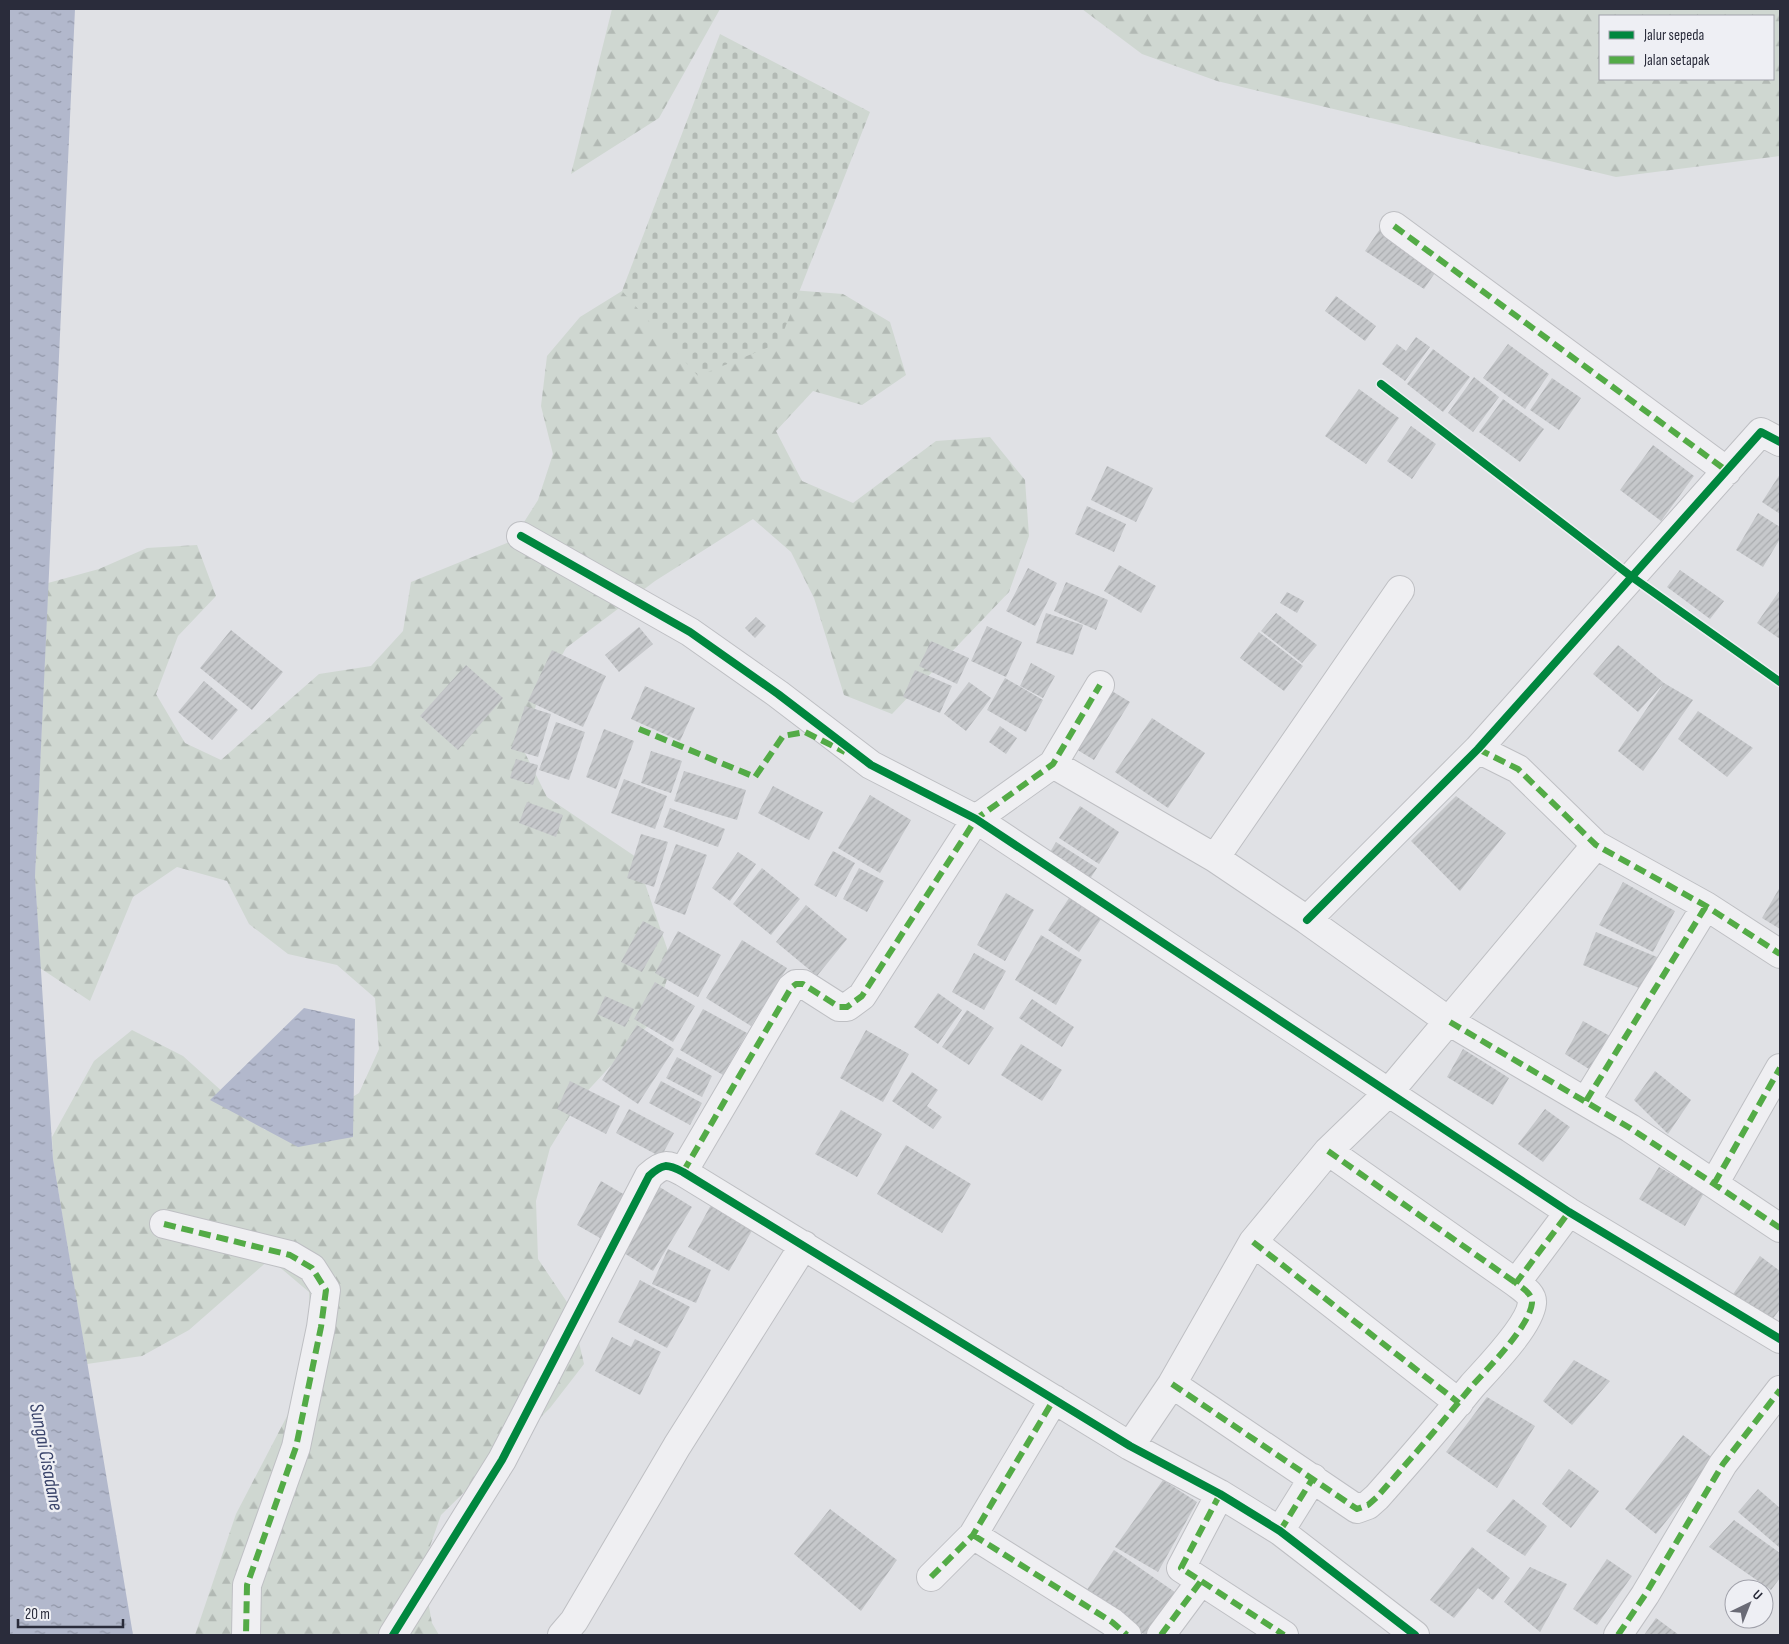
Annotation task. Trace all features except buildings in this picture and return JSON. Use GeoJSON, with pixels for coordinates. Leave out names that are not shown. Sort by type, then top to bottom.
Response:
{"type":"FeatureCollection","features":[{"type":"Feature","properties":{"kind":"street"},"geometry":{"type":"LineString","coordinates":[[1394,226],[1727,471]]}},
{"type":"Feature","properties":{"kind":"street"},"geometry":{"type":"LineString","coordinates":[[1307,920],[1478,749],[1761,432],[1780,442]]}},
{"type":"Feature","properties":{"kind":"street"},"geometry":{"type":"LineString","coordinates":[[520,536],[690,632],[778,694],[871,765],[976,819],[1569,1212],[1780,1339]]}},
{"type":"Feature","properties":{"kind":"street"},"geometry":{"type":"LineString","coordinates":[[1215,858],[1400,590]]}},
{"type":"Feature","properties":{"kind":"street"},"geometry":{"type":"LineString","coordinates":[[683,1172],[791,988],[796,984],[803,984],[839,1008],[847,1007],[862,996],[976,819],[1053,764],[1100,685]]}},
{"type":"Feature","properties":{"kind":"street"},"geometry":{"type":"LineString","coordinates":[[1478,749],[1518,769],[1596,845],[1706,906],[1780,954]]}},
{"type":"Feature","properties":{"kind":"street"},"geometry":{"type":"LineString","coordinates":[[1053,764],[1215,858],[1307,920],[1450,1022],[1630,1128],[1780,1228]]}},
{"type":"Feature","properties":{"kind":"street"},"geometry":{"type":"LineString","coordinates":[[1130,1446],[1172,1384],[1253,1242],[1328,1151],[1389,1092],[1450,1022],[1596,845]]}},
{"type":"Feature","properties":{"kind":"street"},"geometry":{"type":"LineString","coordinates":[[1586,1101],[1706,906]]}},
{"type":"Feature","properties":{"kind":"street"},"geometry":{"type":"LineString","coordinates":[[1714,1184],[1780,1068]]}},
{"type":"Feature","properties":{"kind":"street"},"geometry":{"type":"LineString","coordinates":[[1172,1384],[1357,1509],[1368,1505],[1377,1498],[1459,1403],[1528,1317],[1532,1302],[1531,1296],[1516,1283],[1328,1151]]}},
{"type":"Feature","properties":{"kind":"street"},"geometry":{"type":"LineString","coordinates":[[393,1635],[502,1460],[649,1176],[658,1168],[669,1165],[804,1245],[1130,1446],[1220,1494],[1280,1531],[1415,1635]]}},
{"type":"Feature","properties":{"kind":"street"},"geometry":{"type":"LineString","coordinates":[[1516,1283],[1569,1212]]}},
{"type":"Feature","properties":{"kind":"street"},"geometry":{"type":"LineString","coordinates":[[164,1224],[290,1255],[312,1268],[326,1290],[296,1447],[246,1585],[246,1635]]}},
{"type":"Feature","properties":{"kind":"street"},"geometry":{"type":"LineString","coordinates":[[1253,1242],[1459,1403]]}},
{"type":"Feature","properties":{"kind":"street"},"geometry":{"type":"LineString","coordinates":[[575,1630],[677,1446],[804,1245]]}},
{"type":"Feature","properties":{"kind":"street"},"geometry":{"type":"LineString","coordinates":[[1618,1635],[1646,1595],[1724,1464],[1780,1390]]}},
{"type":"Feature","properties":{"kind":"street"},"geometry":{"type":"LineString","coordinates":[[931,1577],[974,1535],[1054,1400]]}},
{"type":"Feature","properties":{"kind":"street"},"geometry":{"type":"LineString","coordinates":[[1280,1531],[1312,1478]]}},
{"type":"Feature","properties":{"kind":"street"},"geometry":{"type":"LineString","coordinates":[[1220,1494],[1181,1568],[1284,1635]]}},
{"type":"Feature","properties":{"kind":"street"},"geometry":{"type":"LineString","coordinates":[[974,1535],[1112,1622],[1126,1635]]}},
{"type":"Feature","properties":{"kind":"street"},"geometry":{"type":"LineString","coordinates":[[1161,1635],[1201,1581]]}},
{"type":"Feature","properties":{"kind":"green space"},"geometry":{"type":"Polygon","coordinates":[[[612,9],[720,9],[659,118],[571,174],[612,9]]]}},
{"type":"Feature","properties":{"kind":"green space"},"geometry":{"type":"Polygon","coordinates":[[[1082,9],[1780,9],[1780,156],[1616,177],[1217,81],[1142,54],[1082,9]]]}},
{"type":"Feature","properties":{"kind":"green space"},"geometry":{"type":"Polygon","coordinates":[[[720,34],[870,112],[779,343],[698,376],[622,291],[720,34]]]}},
{"type":"Feature","properties":{"kind":"green space"},"geometry":{"type":"Polygon","coordinates":[[[686,267],[791,290],[843,294],[890,322],[906,375],[862,405],[813,391],[776,431],[802,481],[853,503],[936,441],[990,437],[1025,480],[1029,536],[1009,592],[892,714],[844,695],[814,598],[791,552],[753,519],[655,581],[566,648],[539,695],[523,749],[547,797],[636,857],[672,963],[655,1018],[580,1099],[550,1148],[536,1201],[538,1259],[571,1308],[584,1364],[550,1408],[441,1515],[422,1569],[432,1623],[439,1635],[195,1635],[236,1514],[298,1395],[311,1341],[309,1292],[270,1259],[189,1330],[142,1356],[87,1364],[53,1159],[52,1137],[94,1061],[132,1030],[183,1056],[265,1130],[317,1119],[359,1093],[379,1049],[375,998],[337,965],[288,954],[249,924],[227,881],[177,867],[133,897],[90,1001],[40,968],[35,877],[48,583],[99,569],[147,548],[197,545],[216,596],[178,636],[156,694],[185,743],[221,760],[319,674],[371,666],[403,631],[411,582],[512,541],[538,500],[553,454],[541,406],[547,356],[580,317],[622,291],[686,267]]]}},
{"type":"Feature","properties":{"kind":"water","name":"Sungai Cisadane"},"geometry":{"type":"Polygon","coordinates":[[[9,9],[75,9],[35,877],[53,1159],[133,1635],[9,1635],[9,9]]]}},
{"type":"Feature","properties":{"kind":"water"},"geometry":{"type":"Polygon","coordinates":[[[304,1008],[355,1019],[353,1137],[298,1147],[210,1100],[304,1008]]]}},
{"type":"Feature","properties":{"kind":"marked path"},"geometry":{"type":"LineString","coordinates":[[1394,226],[1727,471]]}},
{"type":"Feature","properties":{"kind":"marked path"},"geometry":{"type":"LineString","coordinates":[[683,1172],[791,988],[796,984],[803,984],[839,1007],[847,1007],[862,996],[976,819],[1053,764],[1100,685]]}},
{"type":"Feature","properties":{"kind":"marked path"},"geometry":{"type":"LineString","coordinates":[[639,729],[755,777],[783,736],[805,732],[845,752]]}},
{"type":"Feature","properties":{"kind":"marked path"},"geometry":{"type":"LineString","coordinates":[[1478,749],[1518,769],[1596,845],[1706,906],[1780,954]]}},
{"type":"Feature","properties":{"kind":"marked path"},"geometry":{"type":"LineString","coordinates":[[1586,1101],[1706,906]]}},
{"type":"Feature","properties":{"kind":"marked path"},"geometry":{"type":"LineString","coordinates":[[1450,1022],[1630,1128],[1780,1228]]}},
{"type":"Feature","properties":{"kind":"marked path"},"geometry":{"type":"LineString","coordinates":[[1714,1184],[1780,1068]]}},
{"type":"Feature","properties":{"kind":"marked path"},"geometry":{"type":"LineString","coordinates":[[1328,1151],[1516,1283]]}},
{"type":"Feature","properties":{"kind":"marked path"},"geometry":{"type":"LineString","coordinates":[[1172,1384],[1357,1509],[1368,1505],[1413,1456],[1516,1335],[1530,1312],[1532,1303],[1529,1294],[1516,1283],[1569,1212]]}},
{"type":"Feature","properties":{"kind":"marked path"},"geometry":{"type":"LineString","coordinates":[[164,1224],[290,1255],[312,1268],[326,1290],[321,1327],[296,1447],[247,1585],[246,1635]]}},
{"type":"Feature","properties":{"kind":"marked path"},"geometry":{"type":"LineString","coordinates":[[1253,1242],[1459,1403]]}},
{"type":"Feature","properties":{"kind":"marked path"},"geometry":{"type":"LineString","coordinates":[[1618,1635],[1645,1595],[1723,1464],[1780,1390]]}},
{"type":"Feature","properties":{"kind":"marked path"},"geometry":{"type":"LineString","coordinates":[[931,1577],[973,1535],[1054,1399]]}},
{"type":"Feature","properties":{"kind":"marked path"},"geometry":{"type":"LineString","coordinates":[[1280,1531],[1313,1478]]}},
{"type":"Feature","properties":{"kind":"marked path"},"geometry":{"type":"LineString","coordinates":[[1220,1494],[1181,1568],[1284,1635]]}},
{"type":"Feature","properties":{"kind":"marked path"},"geometry":{"type":"LineString","coordinates":[[973,1535],[1112,1622],[1127,1635]]}},
{"type":"Feature","properties":{"kind":"marked path"},"geometry":{"type":"LineString","coordinates":[[1161,1635],[1201,1581]]}},
{"type":"Feature","properties":{"kind":"cycle path"},"geometry":{"type":"LineString","coordinates":[[1381,384],[1632,577],[1780,682]]}},
{"type":"Feature","properties":{"kind":"cycle path"},"geometry":{"type":"LineString","coordinates":[[1307,920],[1478,749],[1761,432],[1780,442]]}},
{"type":"Feature","properties":{"kind":"cycle path"},"geometry":{"type":"LineString","coordinates":[[521,536],[690,632],[778,694],[871,765],[976,819],[1569,1212],[1780,1339]]}},
{"type":"Feature","properties":{"kind":"cycle path"},"geometry":{"type":"LineString","coordinates":[[393,1635],[502,1460],[649,1176],[665,1166],[673,1167],[683,1172],[1130,1446],[1220,1494],[1280,1531],[1415,1635]]}}]}
